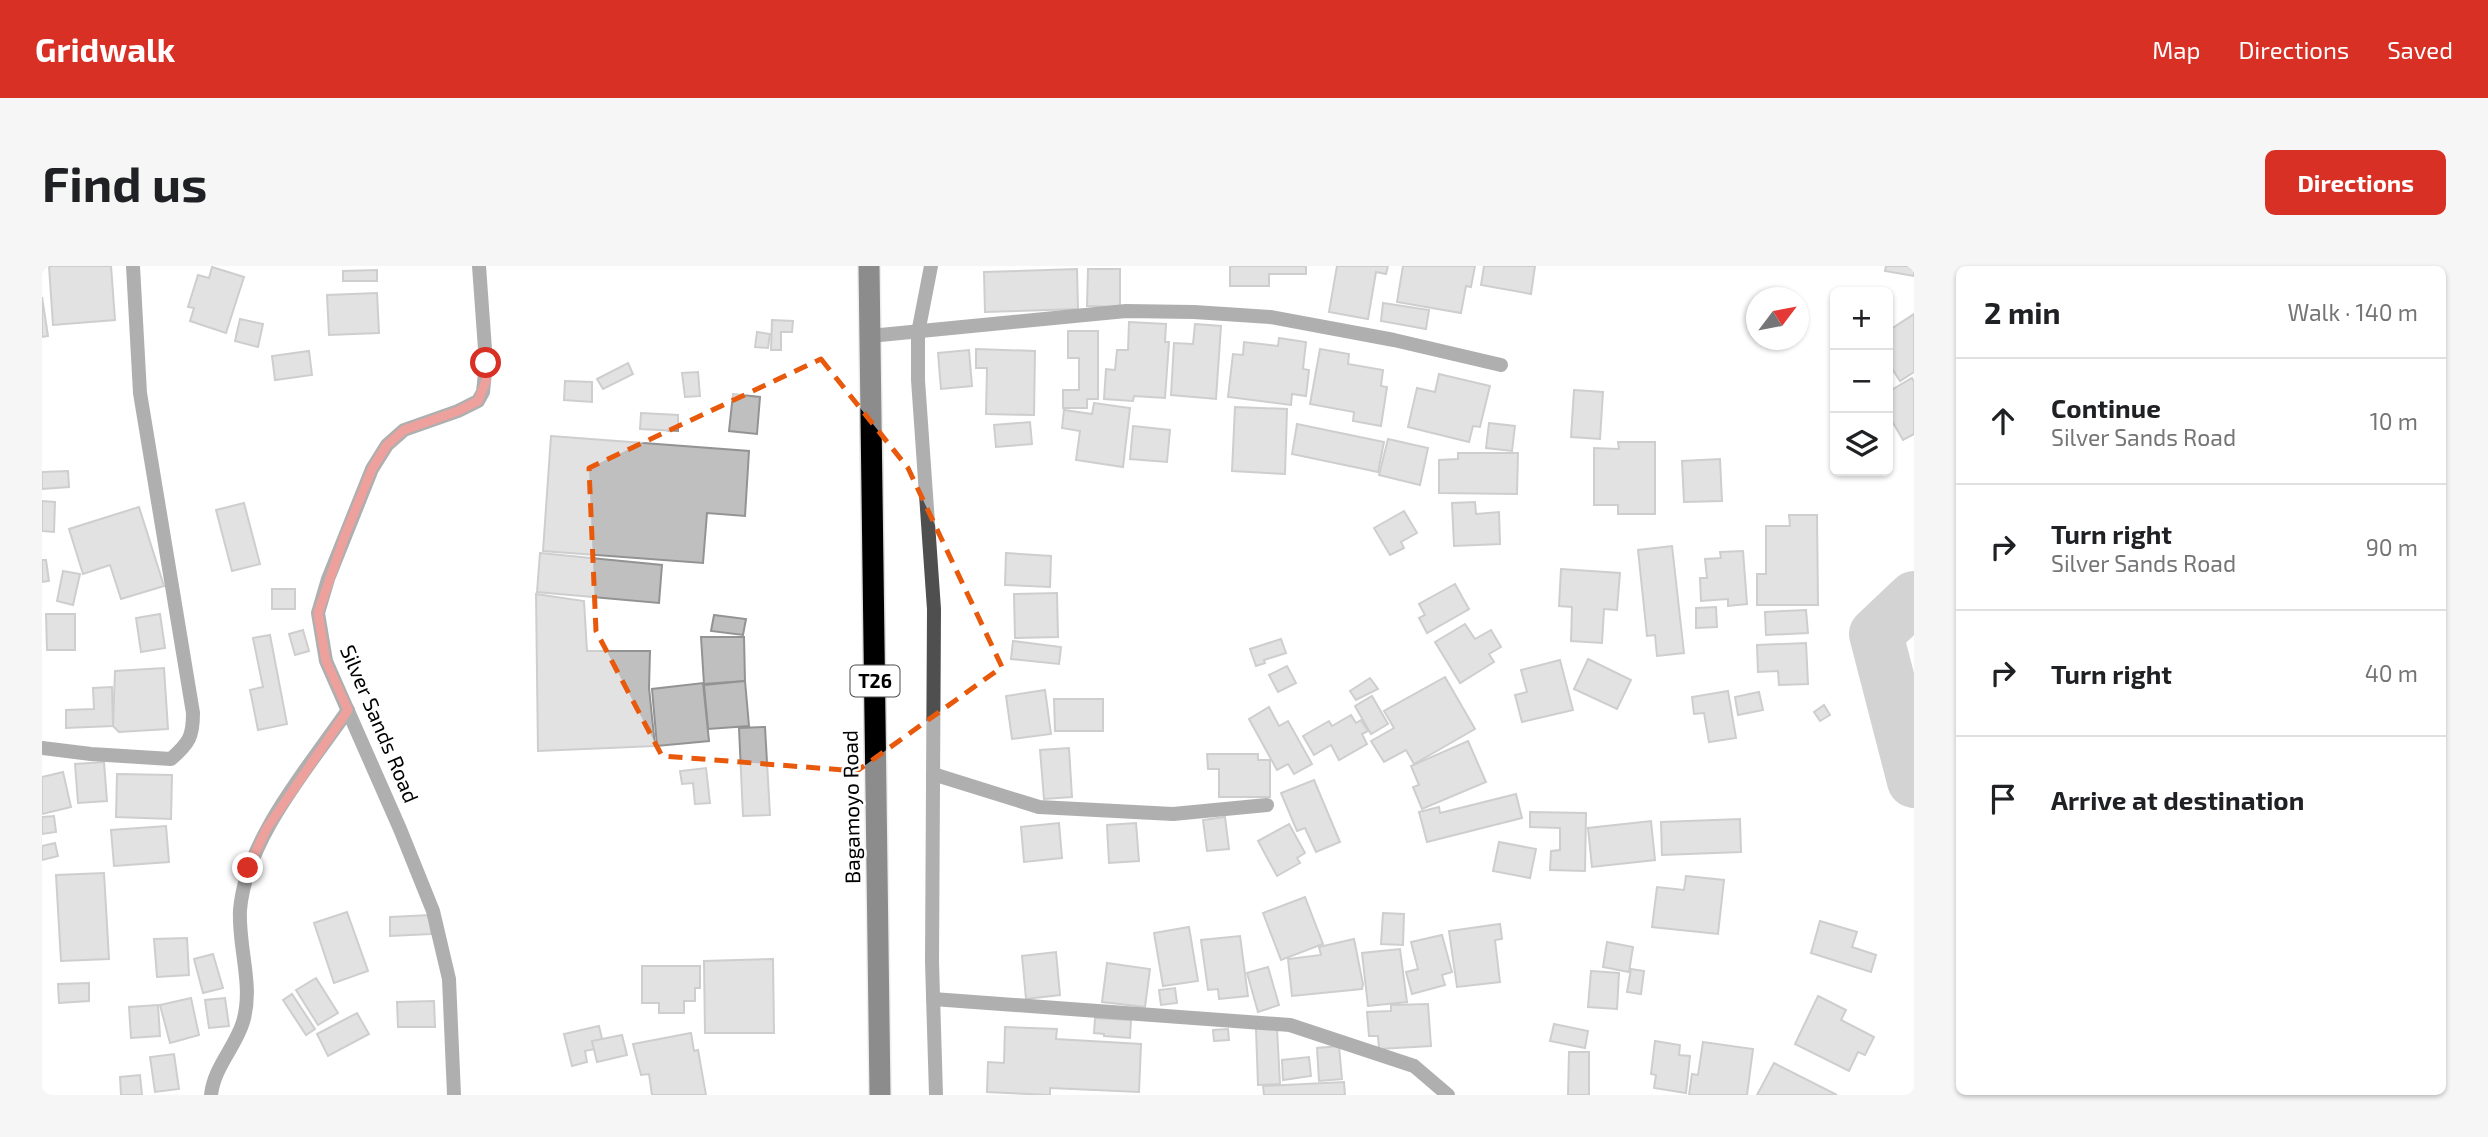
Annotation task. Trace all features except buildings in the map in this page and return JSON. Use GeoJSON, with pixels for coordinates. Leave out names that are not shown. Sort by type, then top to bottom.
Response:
{"type":"FeatureCollection","features":[{"type":"Feature","properties":{"kind":"highway","name":"Bagamoyo Road"},"geometry":{"type":"LineString","coordinates":[[869,266],[880,1095]]}},
{"type":"Feature","properties":{"kind":"street"},"geometry":{"type":"LineString","coordinates":[[42,748],[171,759],[185,747],[193,733],[193,713],[141,393],[133,266]]}},
{"type":"Feature","properties":{"kind":"street","name":"Silver Sands Road"},"geometry":{"type":"LineString","coordinates":[[454,1095],[449,979],[433,911],[401,829],[326,661],[318,613],[328,579],[372,469],[387,445],[404,430],[458,411],[478,401],[483,393],[486,363],[479,266]]}},
{"type":"Feature","properties":{"kind":"street"},"geometry":{"type":"LineString","coordinates":[[931,266],[918,333],[919,393],[934,609],[933,999],[936,1095]]}},
{"type":"Feature","properties":{"kind":"street"},"geometry":{"type":"LineString","coordinates":[[870,336],[1126,311],[1194,312],[1270,317],[1502,365]]}},
{"type":"Feature","properties":{"kind":"street"},"geometry":{"type":"LineString","coordinates":[[211,1095],[221,1063],[243,1023],[247,990],[240,911],[248,868],[267,828],[348,710]]}},
{"type":"Feature","properties":{"kind":"street"},"geometry":{"type":"LineString","coordinates":[[933,774],[1039,807],[1173,814],[1267,805]]}},
{"type":"Feature","properties":{"kind":"street"},"geometry":{"type":"LineString","coordinates":[[933,999],[1290,1026],[1414,1066],[1448,1095]]}},
{"type":"Feature","properties":{"kind":"highlighted area"},"geometry":{"type":"Polygon","coordinates":[[[821,359],[908,468],[1002,667],[857,771],[662,756],[596,631],[589,468],[821,359]]]}},
{"type":"Feature","properties":{"kind":"waterway"},"geometry":{"type":"LineString","coordinates":[[1914,598],[1876,634],[1914,781]]}},
{"type":"Feature","properties":{"kind":"route"},"geometry":{"type":"LineString","coordinates":[[248,868],[267,828],[348,710],[326,661],[318,613],[328,579],[372,469],[387,445],[404,430],[478,401],[486,381],[486,363]]}}]}
